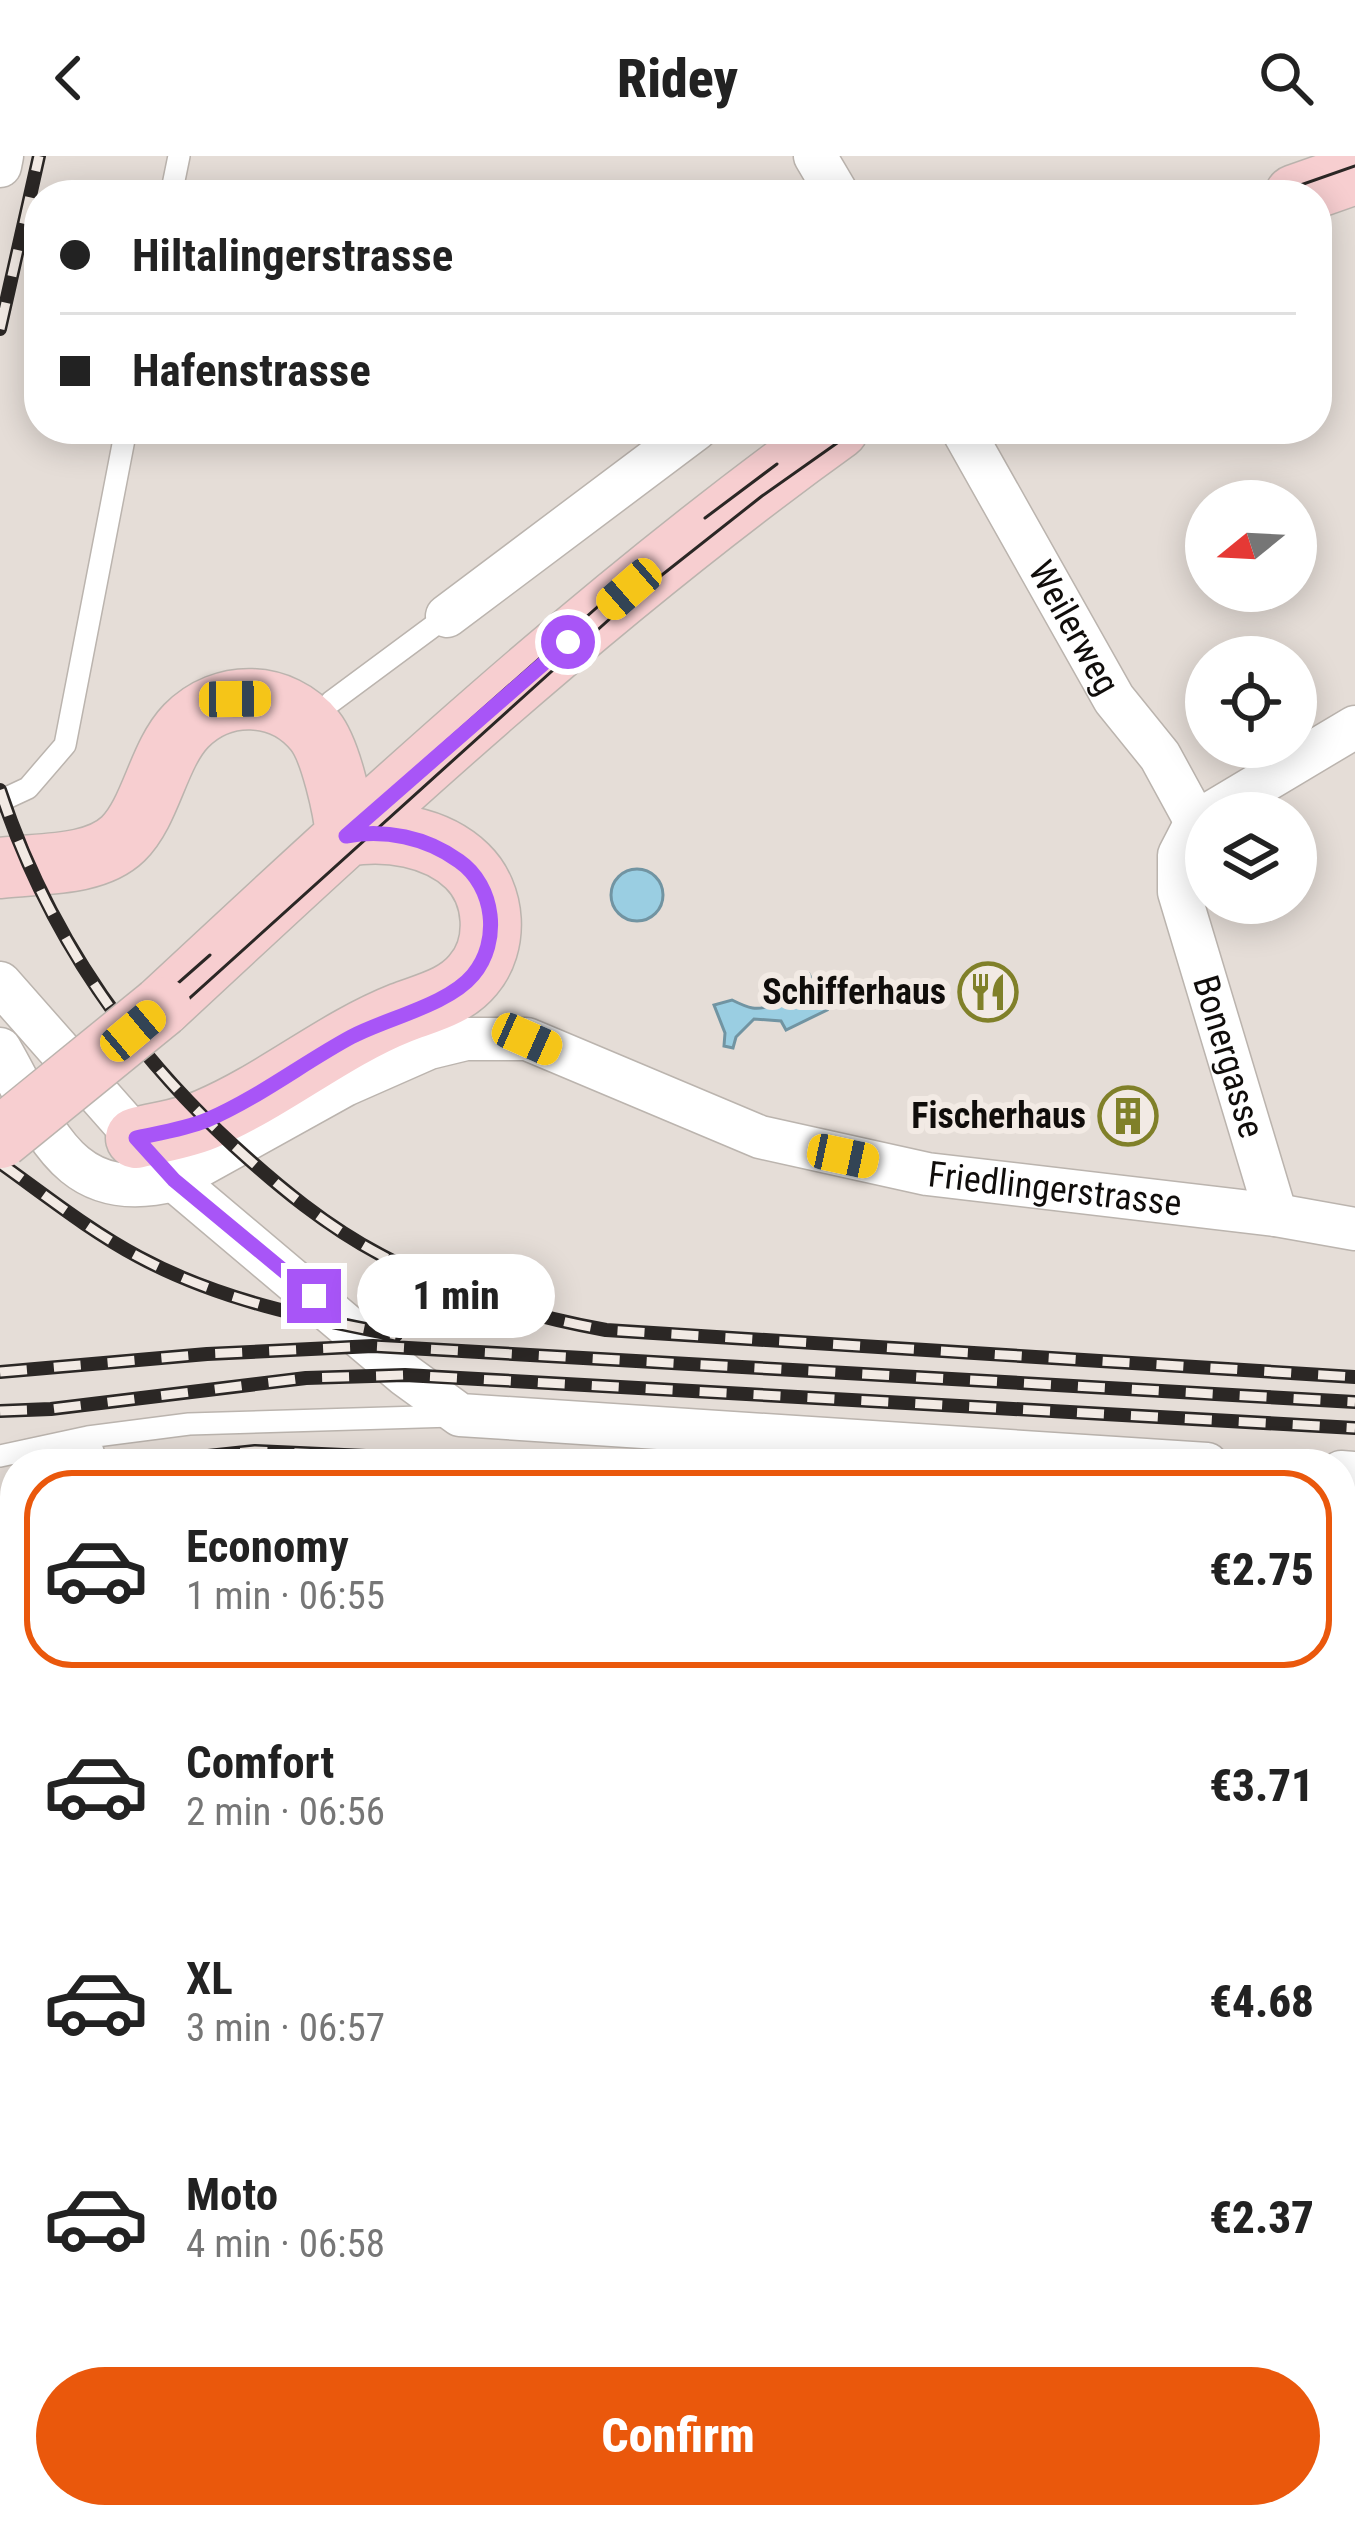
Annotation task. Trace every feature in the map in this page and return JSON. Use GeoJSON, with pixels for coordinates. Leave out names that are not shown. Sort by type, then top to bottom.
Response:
{"type":"FeatureCollection","features":[{"type":"Feature","properties":{"kind":"main road"},"geometry":{"type":"LineString","coordinates":[[0,1138],[161,1007],[346,836],[629,589],[818,444]]}},
{"type":"Feature","properties":{"kind":"main road"},"geometry":{"type":"LineString","coordinates":[[0,868],[96,856],[125,838],[182,730],[205,710],[235,699],[303,703]]}},
{"type":"Feature","properties":{"kind":"main road"},"geometry":{"type":"LineString","coordinates":[[303,703],[293,710],[317,734],[329,762],[346,836]]}},
{"type":"Feature","properties":{"kind":"main road"},"geometry":{"type":"LineString","coordinates":[[155,1159],[206,1120],[350,1038],[452,994],[487,957],[491,935],[482,885],[466,866],[421,840],[369,832],[346,836]]}},
{"type":"Feature","properties":{"kind":"street"},"geometry":{"type":"LineString","coordinates":[[0,166],[2,156]]}},
{"type":"Feature","properties":{"kind":"street"},"geometry":{"type":"LineString","coordinates":[[447,616],[676,444]]}},
{"type":"Feature","properties":{"kind":"street","name":"Weilerweg"},"geometry":{"type":"LineString","coordinates":[[970,444],[1114,699],[1186,792]]}},
{"type":"Feature","properties":{"kind":"street"},"geometry":{"type":"LineString","coordinates":[[1246,792],[1355,727]]}},
{"type":"Feature","properties":{"kind":"street","name":"Bonergasse"},"geometry":{"type":"LineString","coordinates":[[1185,845],[1179,854],[1179,892],[1185,912]]}},
{"type":"Feature","properties":{"kind":"street","name":"Bonergasse"},"geometry":{"type":"LineString","coordinates":[[1189,924],[1276,1215]]}},
{"type":"Feature","properties":{"kind":"street"},"geometry":{"type":"LineString","coordinates":[[0,983],[155,1159],[405,1375],[460,1415],[978,1449]]}},
{"type":"Feature","properties":{"kind":"street","name":"Friedlingerstrasse"},"geometry":{"type":"LineString","coordinates":[[155,1159],[429,1048],[466,1040],[527,1039],[760,1137],[927,1174],[1276,1215]]}},
{"type":"Feature","properties":{"kind":"street"},"geometry":{"type":"LineString","coordinates":[[0,1049],[68,1162],[97,1182],[144,1188],[155,1159]]}},
{"type":"Feature","properties":{"kind":"street"},"geometry":{"type":"LineString","coordinates":[[1276,1215],[1355,1229]]}},
{"type":"Feature","properties":{"kind":"lane"},"geometry":{"type":"LineString","coordinates":[[0,801],[28,788],[65,745],[123,444]]}},
{"type":"Feature","properties":{"kind":"lane"},"geometry":{"type":"LineString","coordinates":[[303,703],[447,616]]}},
{"type":"Feature","properties":{"kind":"lane"},"geometry":{"type":"LineString","coordinates":[[32,1449],[88,1437],[228,1421],[460,1415]]}},
{"type":"Feature","properties":{"kind":"lane"},"geometry":{"type":"LineString","coordinates":[[88,1437],[92,1449]]}},
{"type":"Feature","properties":{"kind":"water"},"geometry":{"type":"Polygon","coordinates":[[[637,869],[655,877],[663,895],[655,913],[637,921],[619,913],[611,895],[619,877],[637,869]]]}},
{"type":"Feature","properties":{"kind":"water"},"geometry":{"type":"Polygon","coordinates":[[[809,974],[827,1010],[786,1030],[781,1021],[754,1019],[736,1037],[733,1048],[724,1046],[725,1033],[714,1005],[732,1000],[753,1008],[768,1006],[774,1004],[769,993],[809,974]]]}},
{"type":"Feature","properties":{"kind":"tram line"},"geometry":{"type":"LineString","coordinates":[[1315,180],[1355,166]]}},
{"type":"Feature","properties":{"kind":"tram line"},"geometry":{"type":"LineString","coordinates":[[0,1150],[151,1033],[634,597],[836,444]]}},
{"type":"Feature","properties":{"kind":"tram line"},"geometry":{"type":"LineString","coordinates":[[705,518],[777,464]]}},
{"type":"Feature","properties":{"kind":"tram line"},"geometry":{"type":"LineString","coordinates":[[397,785],[621,586]]}},
{"type":"Feature","properties":{"kind":"tram line"},"geometry":{"type":"LineString","coordinates":[[93,1058],[210,955]]}},
{"type":"Feature","properties":{"kind":"railway"},"geometry":{"type":"LineString","coordinates":[[34,180],[39,156]]}},
{"type":"Feature","properties":{"kind":"railway"},"geometry":{"type":"LineString","coordinates":[[0,329],[24,223]]}},
{"type":"Feature","properties":{"kind":"railway"},"geometry":{"type":"LineString","coordinates":[[0,790],[41,891],[66,938],[93,983],[158,1068],[234,1146],[304,1205],[361,1244],[435,1281],[519,1310],[606,1330],[1355,1377]]}},
{"type":"Feature","properties":{"kind":"railway"},"geometry":{"type":"LineString","coordinates":[[0,1163],[103,1236],[169,1272],[264,1306],[396,1335]]}},
{"type":"Feature","properties":{"kind":"railway"},"geometry":{"type":"LineString","coordinates":[[0,1372],[373,1346],[1355,1402]]}},
{"type":"Feature","properties":{"kind":"railway"},"geometry":{"type":"LineString","coordinates":[[0,1411],[306,1378],[405,1375],[1355,1428]]}},
{"type":"Feature","properties":{"kind":"place","name":"Schifferhaus"},"geometry":{"type":"Point","coordinates":[988,992]}},
{"type":"Feature","properties":{"kind":"place","name":"Fischerhaus"},"geometry":{"type":"Point","coordinates":[1128,1116]}},
{"type":"Feature","properties":{"kind":"route"},"geometry":{"type":"LineString","coordinates":[[314,1296],[174,1180],[136,1138],[206,1120],[350,1038],[452,994],[471,979],[487,957],[491,935],[482,885],[466,866],[421,840],[369,832],[346,836],[568,642]]}}]}
